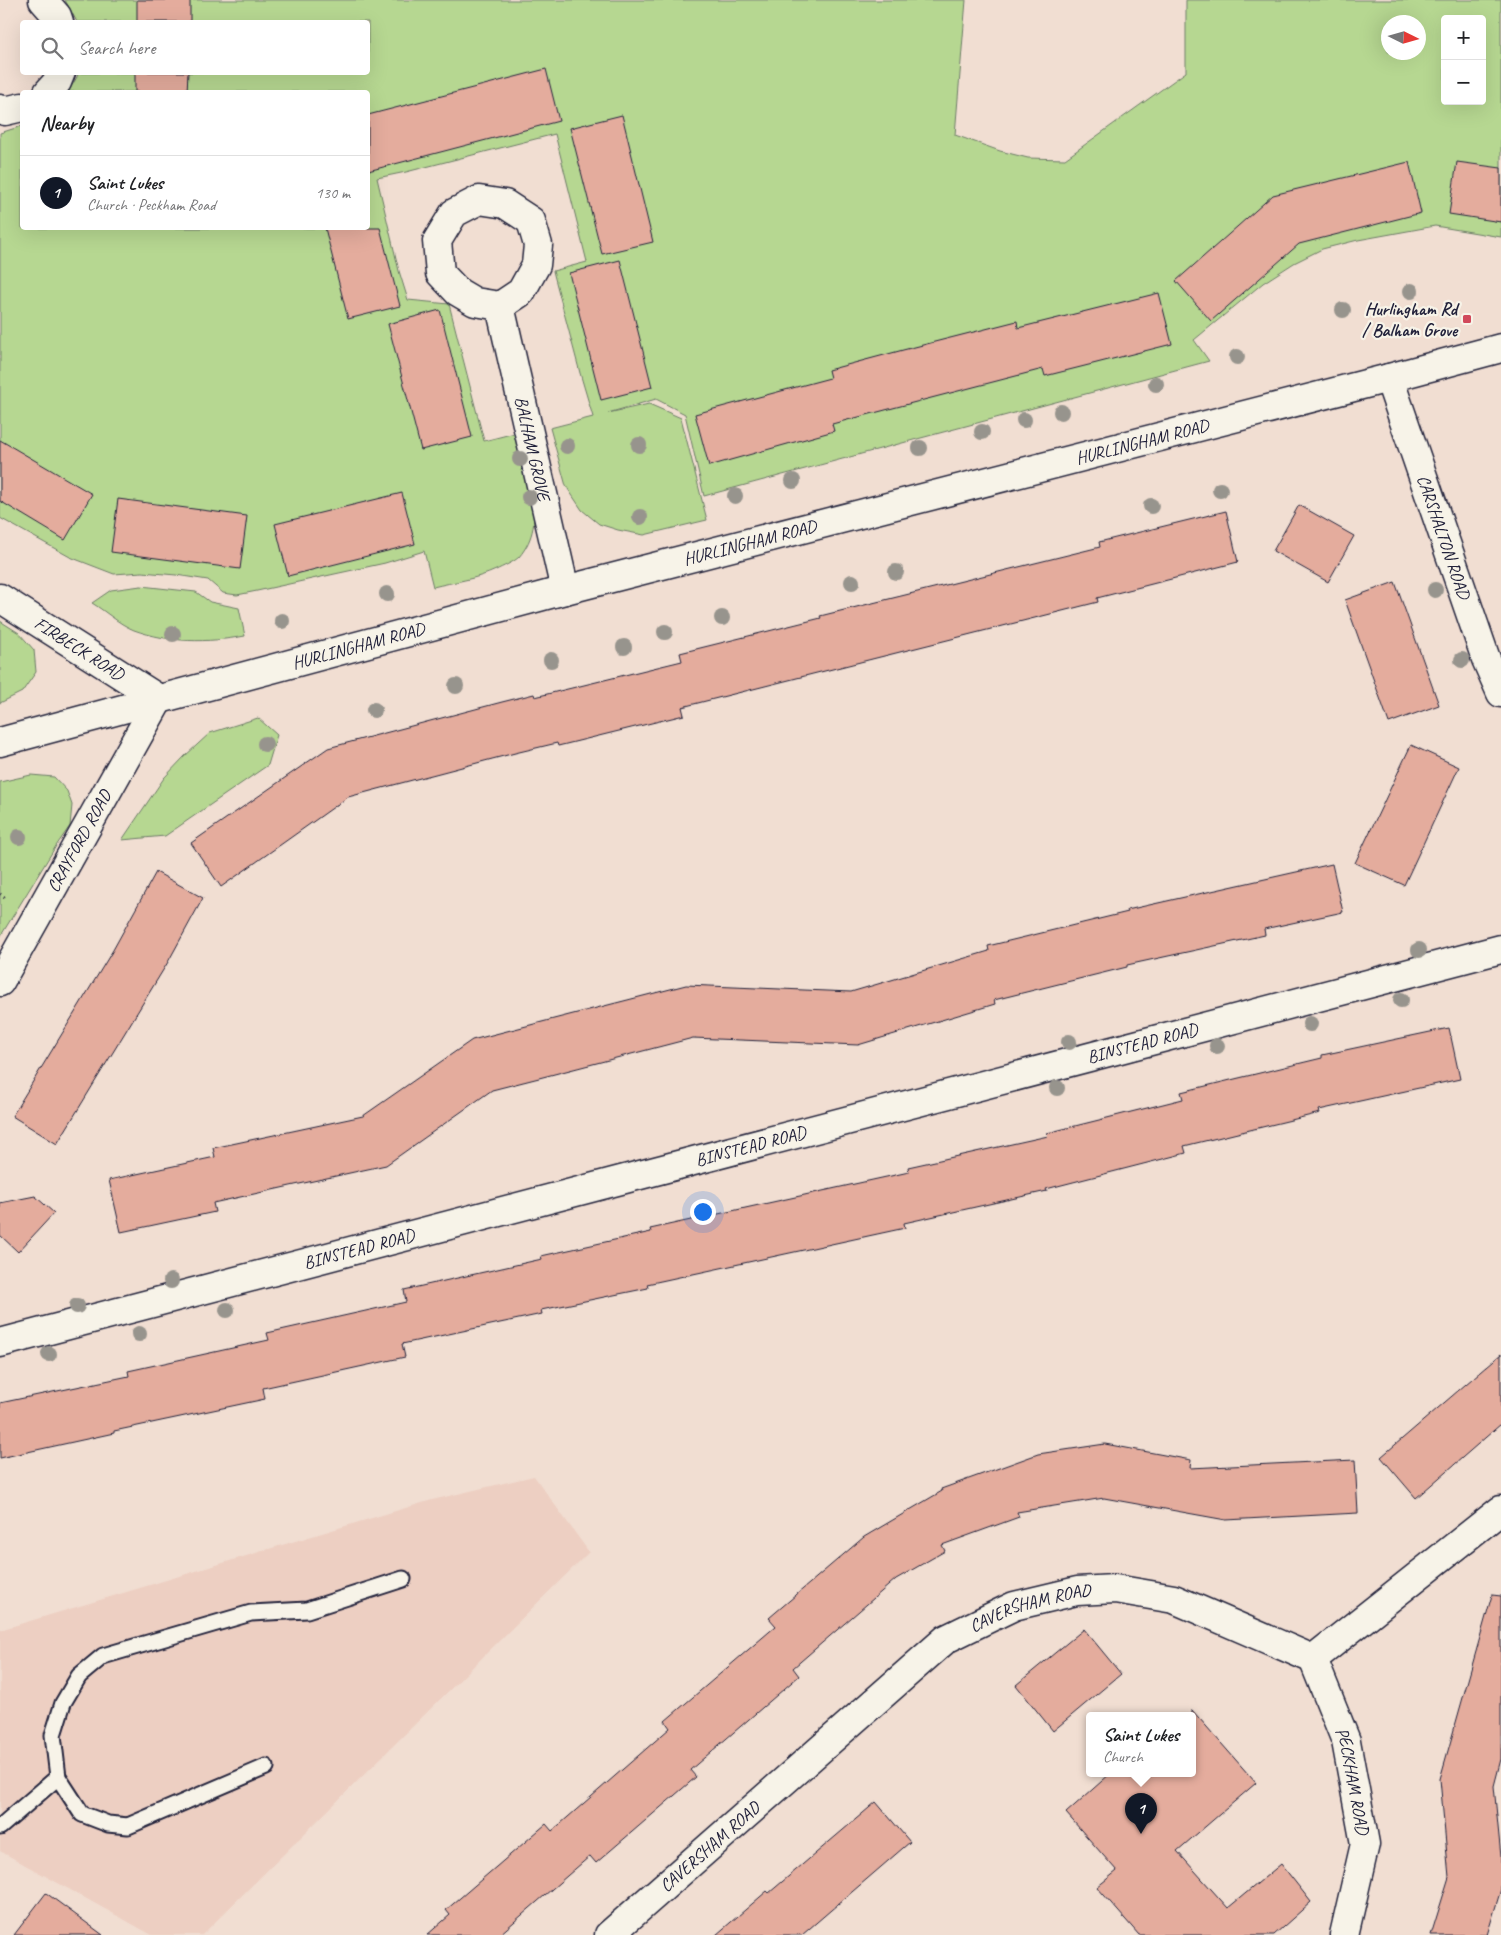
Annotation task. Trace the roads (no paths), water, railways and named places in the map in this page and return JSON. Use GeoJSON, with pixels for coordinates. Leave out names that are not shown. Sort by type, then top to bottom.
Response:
{"type":"FeatureCollection","features":[{"type":"Feature","properties":{"kind":"street"},"geometry":{"type":"LineString","coordinates":[[43,0],[58,20]]}},
{"type":"Feature","properties":{"kind":"street"},"geometry":{"type":"LineString","coordinates":[[50,90],[57,82],[60,75]]}},
{"type":"Feature","properties":{"kind":"street"},"geometry":{"type":"LineString","coordinates":[[0,109],[5,111],[20,107]]}},
{"type":"Feature","properties":{"kind":"street","name":"BALHAM GROVE"},"geometry":{"type":"LineString","coordinates":[[500,306],[565,590]]}},
{"type":"Feature","properties":{"kind":"street","name":"HURLINGHAM ROAD"},"geometry":{"type":"LineString","coordinates":[[0,742],[565,590],[1501,348]]}},
{"type":"Feature","properties":{"kind":"street","name":"CARSHALTON ROAD"},"geometry":{"type":"LineString","coordinates":[[1389,378],[1486,659],[1501,693]]}},
{"type":"Feature","properties":{"kind":"street","name":"FIRBECK ROAD"},"geometry":{"type":"LineString","coordinates":[[0,598],[159,699]]}},
{"type":"Feature","properties":{"kind":"street","name":"CRAYFORD ROAD"},"geometry":{"type":"LineString","coordinates":[[0,982],[159,699]]}},
{"type":"Feature","properties":{"kind":"street","name":"BINSTEAD ROAD"},"geometry":{"type":"LineString","coordinates":[[0,1343],[1501,950]]}},
{"type":"Feature","properties":{"kind":"street"},"geometry":{"type":"LineString","coordinates":[[1313,1659],[1501,1510]]}},
{"type":"Feature","properties":{"kind":"street","name":"CAVERSHAM ROAD"},"geometry":{"type":"LineString","coordinates":[[609,1935],[946,1639],[1014,1606],[1077,1591],[1114,1589],[1174,1599],[1313,1659]]}},
{"type":"Feature","properties":{"kind":"street","name":"PECKHAM ROAD"},"geometry":{"type":"LineString","coordinates":[[1313,1659],[1346,1741],[1365,1844],[1344,1935]]}},
{"type":"Feature","properties":{"kind":"lane"},"geometry":{"type":"LineString","coordinates":[[266,1767],[128,1826],[108,1824],[82,1814],[58,1777],[53,1735],[63,1703],[79,1676],[103,1656],[251,1613],[307,1610],[403,1579]]}},
{"type":"Feature","properties":{"kind":"lane"},"geometry":{"type":"LineString","coordinates":[[0,1826],[58,1777]]}},
{"type":"Feature","properties":{"kind":"place","name":"Hurlingham Rd / Balham Grove"},"geometry":{"type":"Point","coordinates":[1467,319]}},
{"type":"Feature","properties":{"kind":"place","name":"Saint Lukes"},"geometry":{"type":"Point","coordinates":[1141,1834]}}]}
